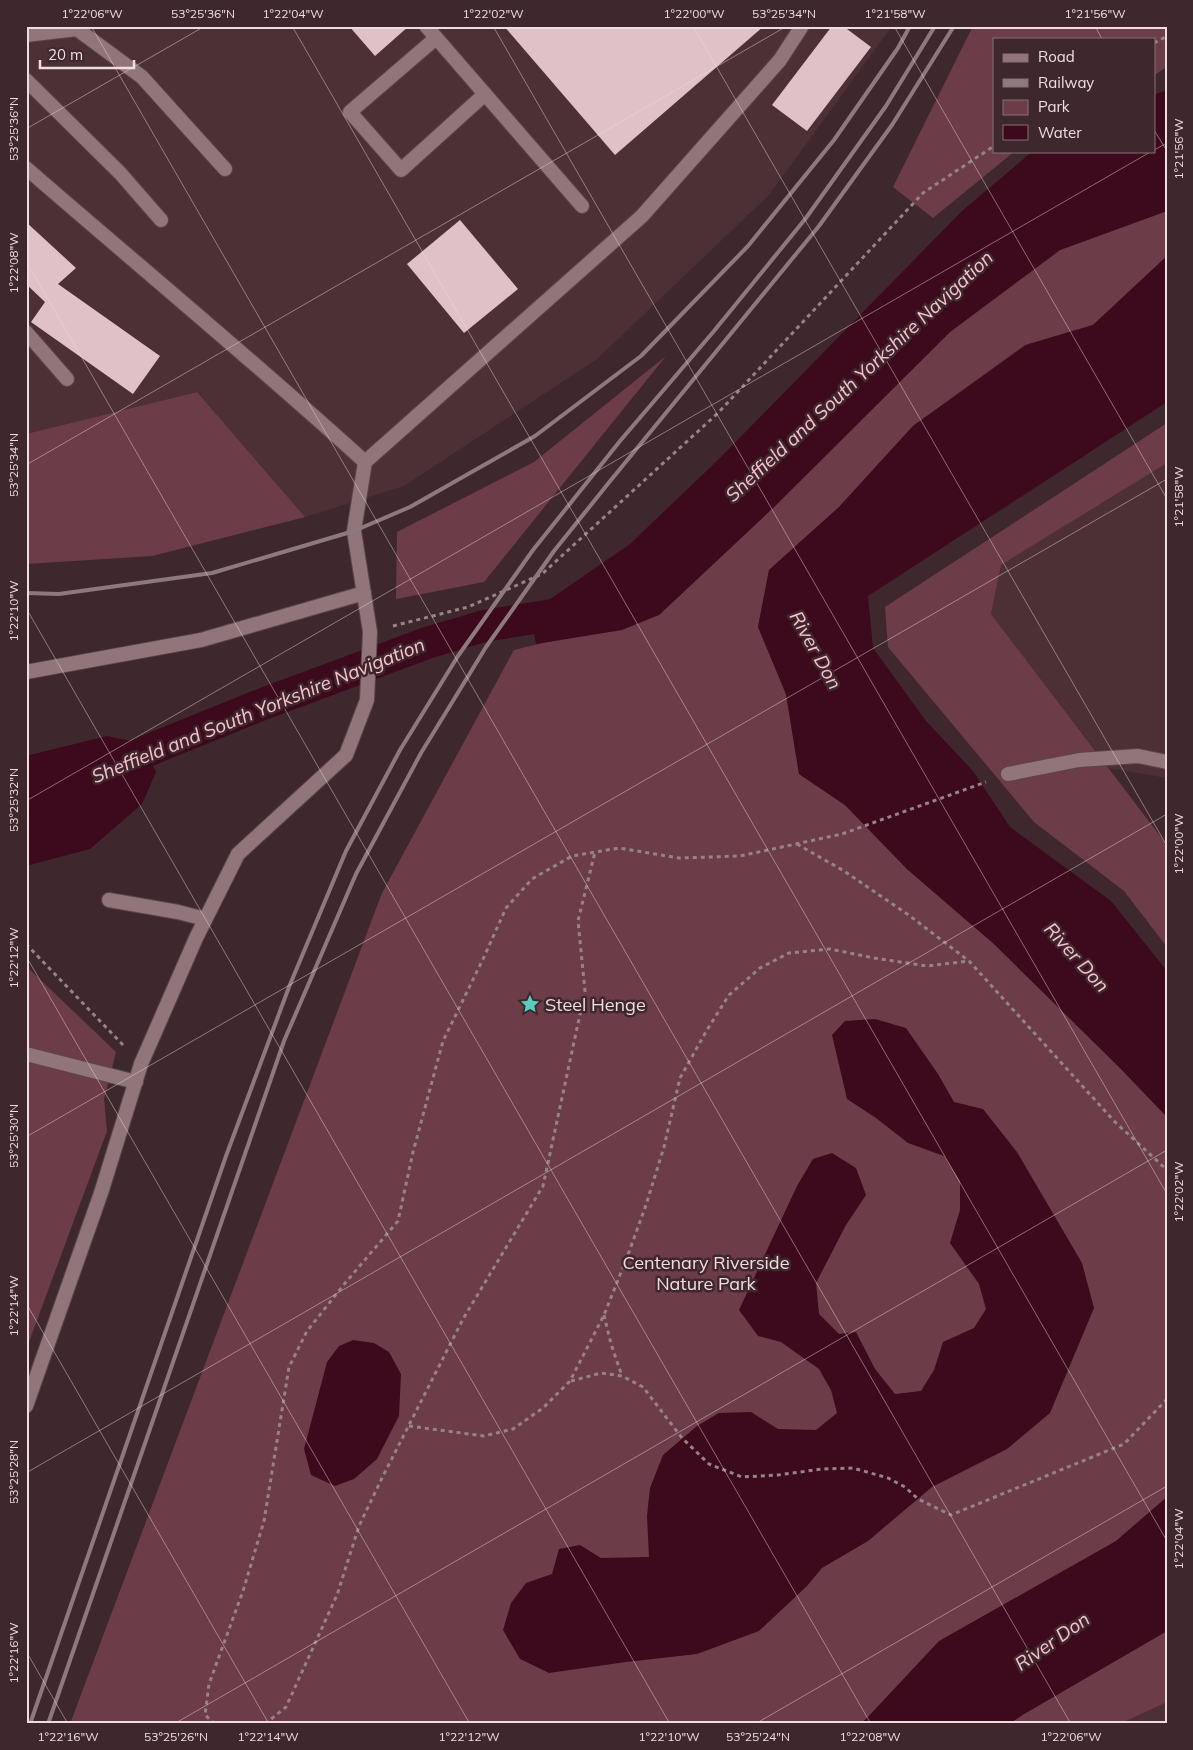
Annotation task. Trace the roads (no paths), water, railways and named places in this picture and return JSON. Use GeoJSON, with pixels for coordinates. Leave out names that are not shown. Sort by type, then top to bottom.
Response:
{"type":"FeatureCollection","features":[{"type":"Feature","properties":{"kind":"street"},"geometry":{"type":"LineString","coordinates":[[426,26],[582,206]]}},
{"type":"Feature","properties":{"kind":"street"},"geometry":{"type":"LineString","coordinates":[[26,1406],[101,1193],[141,1064],[205,919],[238,854],[346,755],[368,700],[370,639],[354,531],[364,462],[642,216],[780,60],[802,26]]}},
{"type":"Feature","properties":{"kind":"street"},"geometry":{"type":"LineString","coordinates":[[26,36],[79,28],[142,77],[226,169]]}},
{"type":"Feature","properties":{"kind":"street"},"geometry":{"type":"LineString","coordinates":[[436,38],[350,112],[401,170],[485,94]]}},
{"type":"Feature","properties":{"kind":"street"},"geometry":{"type":"LineString","coordinates":[[26,80],[120,173],[160,220]]}},
{"type":"Feature","properties":{"kind":"street"},"geometry":{"type":"LineString","coordinates":[[26,168],[278,383],[364,462]]}},
{"type":"Feature","properties":{"kind":"street"},"geometry":{"type":"LineString","coordinates":[[26,332],[67,379]]}},
{"type":"Feature","properties":{"kind":"street"},"geometry":{"type":"LineString","coordinates":[[26,672],[201,640],[364,593]]}},
{"type":"Feature","properties":{"kind":"street"},"geometry":{"type":"LineString","coordinates":[[1008,774],[1079,760],[1138,756],[1167,762]]}},
{"type":"Feature","properties":{"kind":"street"},"geometry":{"type":"LineString","coordinates":[[109,900],[178,912],[205,919]]}},
{"type":"Feature","properties":{"kind":"street"},"geometry":{"type":"LineString","coordinates":[[26,1054],[136,1082]]}},
{"type":"Feature","properties":{"kind":"water"},"geometry":{"type":"Polygon","coordinates":[[[1167,90],[1167,211],[1060,250],[950,332],[774,507],[659,615],[622,630],[536,644],[530,613],[630,544],[720,458],[962,211],[1032,152],[1156,152],[1156,94],[1167,90]]]}},
{"type":"Feature","properties":{"kind":"water","name":"River Don"},"geometry":{"type":"Polygon","coordinates":[[[1167,256],[1167,402],[868,596],[873,648],[926,721],[973,771],[1010,827],[1111,901],[1167,971],[1167,1117],[994,944],[907,869],[845,805],[799,774],[786,694],[758,627],[769,570],[839,507],[913,426],[1026,345],[1093,325],[1167,256]]]}},
{"type":"Feature","properties":{"kind":"water"},"geometry":{"type":"Polygon","coordinates":[[[107,736],[141,743],[156,772],[142,804],[90,849],[26,866],[26,756],[107,736]]]}},
{"type":"Feature","properties":{"kind":"water"},"geometry":{"type":"Polygon","coordinates":[[[875,1019],[906,1028],[938,1074],[954,1102],[983,1109],[1017,1152],[1082,1263],[1094,1308],[1050,1413],[1007,1449],[932,1487],[868,1541],[822,1568],[807,1586],[759,1631],[697,1654],[549,1673],[520,1659],[503,1630],[511,1603],[526,1583],[552,1574],[559,1549],[580,1545],[601,1558],[649,1557],[647,1516],[650,1488],[663,1455],[697,1426],[719,1413],[751,1412],[778,1429],[816,1430],[837,1413],[831,1390],[819,1369],[781,1342],[758,1336],[739,1310],[797,1186],[813,1159],[832,1153],[856,1168],[866,1195],[846,1225],[816,1283],[819,1314],[839,1334],[856,1332],[875,1369],[895,1394],[921,1391],[934,1370],[943,1342],[974,1328],[986,1309],[979,1284],[950,1243],[960,1210],[960,1181],[944,1156],[908,1143],[876,1118],[847,1099],[832,1035],[845,1021],[875,1019]]]}},
{"type":"Feature","properties":{"kind":"water"},"geometry":{"type":"Polygon","coordinates":[[[353,1340],[374,1343],[389,1352],[401,1374],[399,1416],[377,1459],[354,1479],[335,1486],[311,1475],[304,1449],[327,1362],[339,1346],[353,1340]]]}},
{"type":"Feature","properties":{"kind":"water","name":"River Don"},"geometry":{"type":"Polygon","coordinates":[[[1167,1497],[1167,1631],[1009,1724],[859,1724],[865,1720],[939,1641],[1116,1541],[1167,1497]]]}},
{"type":"Feature","properties":{"kind":"waterway","name":"Sheffield and South Yorkshire Navigation"},"geometry":{"type":"LineString","coordinates":[[26,800],[39,797],[263,704],[427,643],[484,626],[565,613],[574,609]]}},
{"type":"Feature","properties":{"kind":"railway"},"geometry":{"type":"LineString","coordinates":[[26,593],[59,594],[212,573],[354,531],[410,507],[535,436],[641,356],[748,246],[834,140],[898,48],[910,26]]}},
{"type":"Feature","properties":{"kind":"railway"},"geometry":{"type":"LineString","coordinates":[[30,1724],[226,1156],[289,987],[346,851],[400,750],[458,656],[533,550],[620,441],[714,331],[806,218],[886,106],[935,26]]}},
{"type":"Feature","properties":{"kind":"railway"},"geometry":{"type":"LineString","coordinates":[[48,1724],[284,1041],[356,874],[421,753],[486,647],[554,551],[819,226],[892,125],[954,26]]}},
{"type":"Feature","properties":{"kind":"place","name":"Steel Henge"},"geometry":{"type":"Point","coordinates":[530,1004]}},
{"type":"Feature","properties":{"kind":"park label","name":"Centenary Riverside Nature Park"},"geometry":{"type":"Point","coordinates":[706,1272]}}]}
